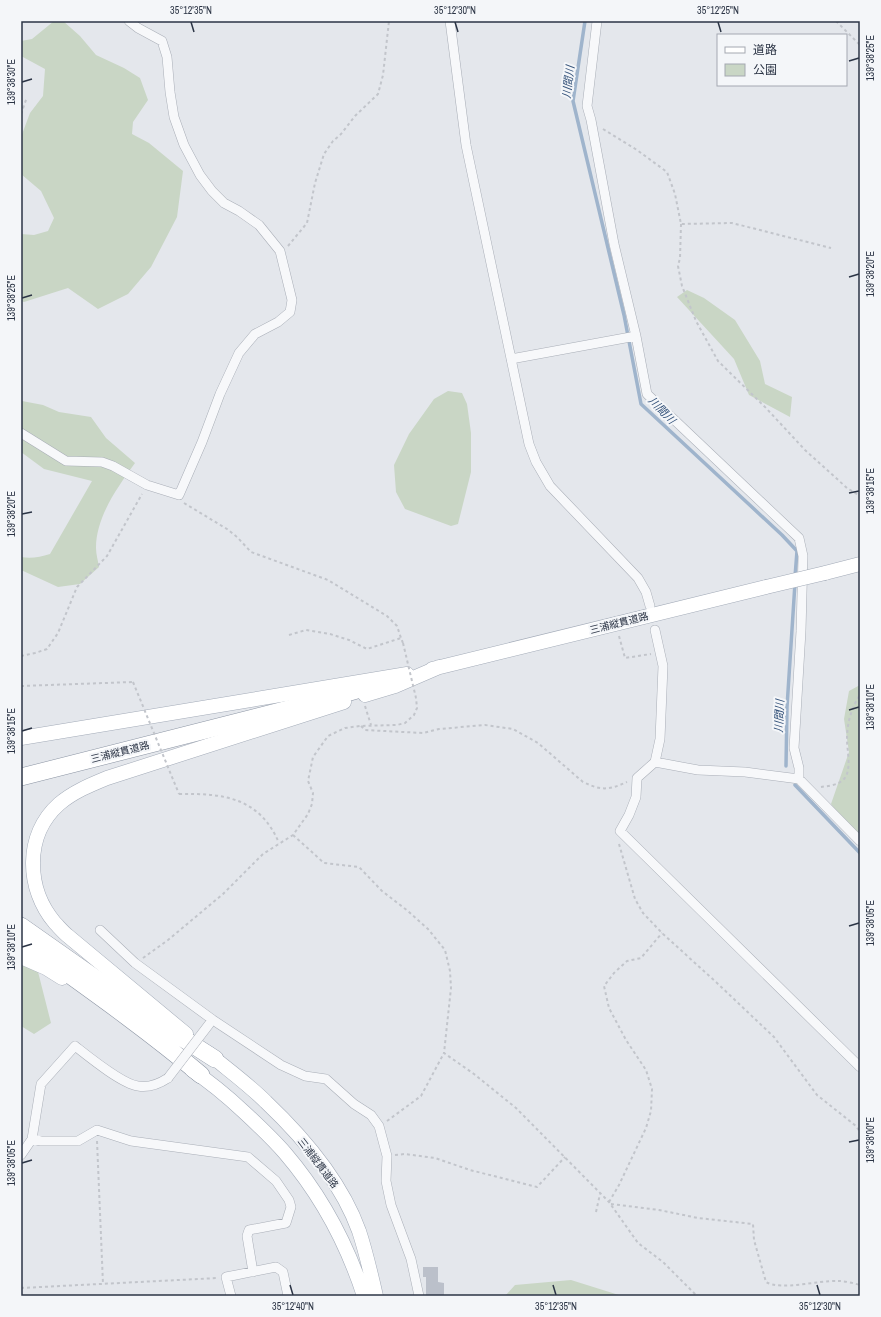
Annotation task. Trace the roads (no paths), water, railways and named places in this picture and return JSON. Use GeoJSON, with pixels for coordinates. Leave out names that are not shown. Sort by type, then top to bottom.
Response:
{"type":"FeatureCollection","features":[{"type":"Feature","properties":{"kind":"highway"},"geometry":{"type":"LineString","coordinates":[[217,723],[312,703],[377,684]]}},
{"type":"Feature","properties":{"kind":"highway","name":"三浦縦貫道路"},"geometry":{"type":"LineString","coordinates":[[21,770],[217,723]]}},
{"type":"Feature","properties":{"kind":"highway","name":"三浦縦貫道路"},"geometry":{"type":"LineString","coordinates":[[21,777],[217,723]]}},
{"type":"Feature","properties":{"kind":"highway"},"geometry":{"type":"LineString","coordinates":[[21,926],[159,1023],[215,1059]]}},
{"type":"Feature","properties":{"kind":"highway"},"geometry":{"type":"LineString","coordinates":[[21,940],[165,1045],[201,1075]]}},
{"type":"Feature","properties":{"kind":"main road","name":"三浦縦貫道路"},"geometry":{"type":"LineString","coordinates":[[377,684],[439,667],[860,564]]}},
{"type":"Feature","properties":{"kind":"main road","name":"三浦縦貫道路"},"geometry":{"type":"LineString","coordinates":[[376,1296],[359,1231],[341,1194],[312,1152],[265,1101],[163,1013],[68,936],[54,922],[46,909],[35,882],[33,856],[35,841],[48,816],[72,794],[88,786],[107,778],[394,686],[439,667]]}},
{"type":"Feature","properties":{"kind":"main road"},"geometry":{"type":"LineString","coordinates":[[21,738],[420,672]]}},
{"type":"Feature","properties":{"kind":"main road","name":"三浦縦貫道路"},"geometry":{"type":"LineString","coordinates":[[21,957],[46,968],[66,981],[201,1075],[235,1103],[263,1130],[285,1153],[327,1211],[339,1233],[364,1296]]}},
{"type":"Feature","properties":{"kind":"street"},"geometry":{"type":"LineString","coordinates":[[21,434],[66,461],[102,462],[113,466],[146,485],[179,495],[202,442],[220,394],[239,353],[255,334],[278,322],[290,312],[292,300],[280,251],[259,225],[239,211],[224,203],[212,191],[200,175],[184,145],[174,117],[167,56],[162,41],[138,28],[129,21]]}},
{"type":"Feature","properties":{"kind":"street"},"geometry":{"type":"LineString","coordinates":[[450,21],[466,145],[529,444],[536,462],[550,486],[638,578],[646,592],[650,606]]}},
{"type":"Feature","properties":{"kind":"street"},"geometry":{"type":"LineString","coordinates":[[597,21],[587,106],[614,244],[648,394],[799,538],[803,556],[802,623],[794,748],[799,768],[799,779]]}},
{"type":"Feature","properties":{"kind":"street"},"geometry":{"type":"LineString","coordinates":[[511,359],[634,336]]}},
{"type":"Feature","properties":{"kind":"street"},"geometry":{"type":"LineString","coordinates":[[655,630],[663,666],[660,739],[655,762],[637,778],[636,797],[629,815],[620,831],[860,1067]]}},
{"type":"Feature","properties":{"kind":"street"},"geometry":{"type":"LineString","coordinates":[[655,762],[698,770],[746,772],[799,779],[860,841]]}},
{"type":"Feature","properties":{"kind":"street"},"geometry":{"type":"LineString","coordinates":[[100,930],[135,963],[211,1022],[281,1065],[305,1076],[326,1079],[354,1104],[371,1115],[379,1126],[387,1156],[386,1181],[391,1204],[411,1259],[420,1296]]}},
{"type":"Feature","properties":{"kind":"street"},"geometry":{"type":"LineString","coordinates":[[23,1149],[32,1139],[41,1084],[75,1046],[106,1070],[132,1085],[139,1087],[150,1086],[162,1083],[168,1078],[211,1022]]}},
{"type":"Feature","properties":{"kind":"street"},"geometry":{"type":"LineString","coordinates":[[32,1139],[41,1141],[78,1141],[97,1130],[131,1142],[248,1157],[276,1181],[290,1200],[292,1207],[286,1223],[249,1230],[247,1236],[253,1272]]}},
{"type":"Feature","properties":{"kind":"street"},"geometry":{"type":"LineString","coordinates":[[231,1296],[226,1277],[276,1267],[283,1272],[288,1296]]}},
{"type":"Feature","properties":{"kind":"waterway","name":"川間川"},"geometry":{"type":"LineString","coordinates":[[585,21],[573,101],[624,315],[641,404],[782,535],[797,551],[795,577]]}},
{"type":"Feature","properties":{"kind":"waterway","name":"川間川"},"geometry":{"type":"LineString","coordinates":[[786,766],[787,707],[795,583]]}},
{"type":"Feature","properties":{"kind":"waterway","name":"川間川"},"geometry":{"type":"LineString","coordinates":[[795,785],[860,853]]}}]}
